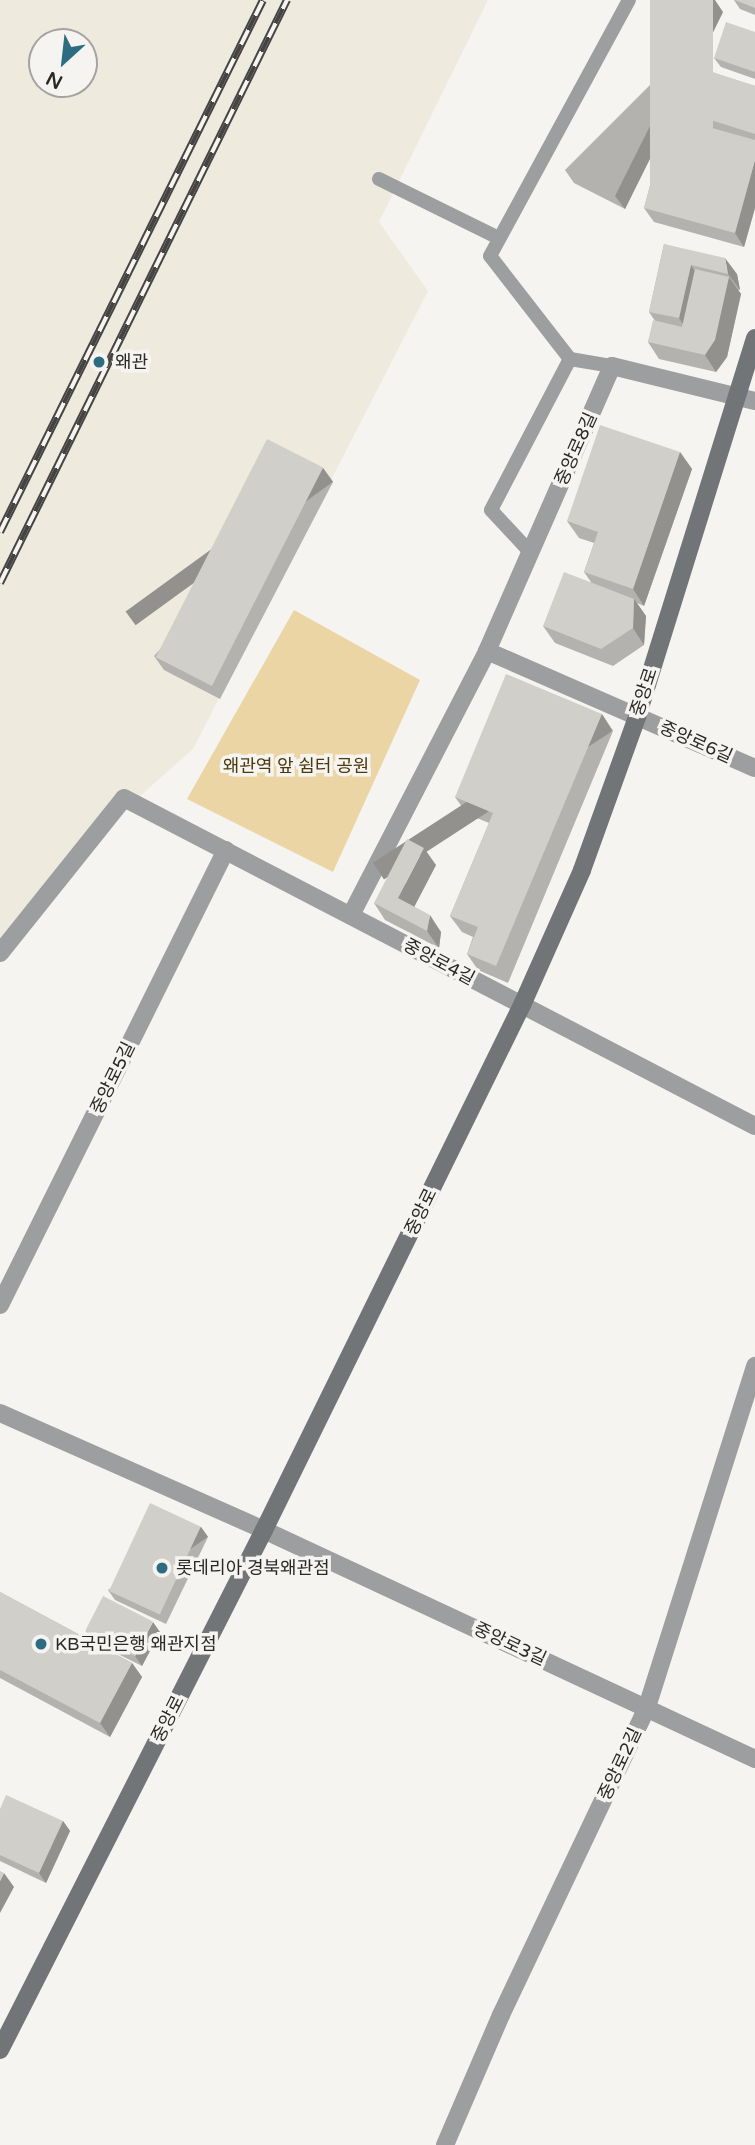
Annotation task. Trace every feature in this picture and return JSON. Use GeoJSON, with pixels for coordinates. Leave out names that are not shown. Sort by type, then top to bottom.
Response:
{"type":"FeatureCollection","features":[{"type":"Feature","properties":{"kind":"street","name":"중앙로"},"geometry":{"type":"LineString","coordinates":[[0,2050],[264,1530],[522,1005],[582,870],[746,399],[755,338]]}},
{"type":"Feature","properties":{"kind":"street"},"geometry":{"type":"LineString","coordinates":[[612,366],[746,399]]}},
{"type":"Feature","properties":{"kind":"street","name":"중앙로8길"},"geometry":{"type":"LineString","coordinates":[[351,915],[486,651],[612,366]]}},
{"type":"Feature","properties":{"kind":"street","name":"중앙로6길"},"geometry":{"type":"LineString","coordinates":[[486,651],[755,768]]}},
{"type":"Feature","properties":{"kind":"street","name":"중앙로4길"},"geometry":{"type":"LineString","coordinates":[[0,953],[124,798],[755,1126]]}},
{"type":"Feature","properties":{"kind":"street","name":"중앙로5길"},"geometry":{"type":"LineString","coordinates":[[0,1305],[226,850]]}},
{"type":"Feature","properties":{"kind":"street","name":"중앙로2길"},"geometry":{"type":"LineString","coordinates":[[444,2145],[501,2015],[647,1707],[755,1366]]}},
{"type":"Feature","properties":{"kind":"street"},"geometry":{"type":"LineString","coordinates":[[0,1413],[264,1530]]}},
{"type":"Feature","properties":{"kind":"street","name":"중앙로3길"},"geometry":{"type":"LineString","coordinates":[[264,1530],[755,1759]]}},
{"type":"Feature","properties":{"kind":"lane"},"geometry":{"type":"LineString","coordinates":[[612,366],[570,359],[490,256],[629,0]]}},
{"type":"Feature","properties":{"kind":"lane"},"geometry":{"type":"LineString","coordinates":[[379,179],[499,238]]}},
{"type":"Feature","properties":{"kind":"lane"},"geometry":{"type":"LineString","coordinates":[[530,552],[491,510],[570,359]]}},
{"type":"Feature","properties":{"kind":"shaded area"},"geometry":{"type":"Polygon","coordinates":[[[0,0],[488,0],[379,222],[428,291],[193,749],[61,866],[0,951],[0,0]]]}},
{"type":"Feature","properties":{"kind":"green space","name":"왜관역 앞 쉼터 공원"},"geometry":{"type":"Polygon","coordinates":[[[294,610],[420,680],[333,872],[187,799],[294,610]]]}},
{"type":"Feature","properties":{"kind":"building"},"geometry":{"type":"Polygon","coordinates":[[[650,0],[713,0],[713,190],[650,190],[650,0]]]}},
{"type":"Feature","properties":{"kind":"building"},"geometry":{"type":"Polygon","coordinates":[[[735,0],[755,0],[755,8],[735,0]]]}},
{"type":"Feature","properties":{"kind":"building"},"geometry":{"type":"Polygon","coordinates":[[[726,22],[755,32],[755,72],[714,58],[726,22]]]}},
{"type":"Feature","properties":{"kind":"building"},"geometry":{"type":"Polygon","coordinates":[[[693,66],[755,86],[755,134],[679,110],[693,66]]]}},
{"type":"Feature","properties":{"kind":"building"},"geometry":{"type":"Polygon","coordinates":[[[669,116],[755,140],[755,160],[735,233],[644,208],[669,116]]]}},
{"type":"Feature","properties":{"kind":"building"},"geometry":{"type":"Polygon","coordinates":[[[664,244],[725,258],[728,274],[691,265],[679,318],[649,312],[664,244]]]}},
{"type":"Feature","properties":{"kind":"building"},"geometry":{"type":"Polygon","coordinates":[[[695,269],[729,277],[715,340],[705,355],[648,342],[653,320],[682,327],[695,269]]]}},
{"type":"Feature","properties":{"kind":"building"},"geometry":{"type":"Polygon","coordinates":[[[600,425],[680,452],[633,589],[584,572],[598,532],[567,521],[600,425]]]}},
{"type":"Feature","properties":{"kind":"building"},"geometry":{"type":"Polygon","coordinates":[[[267,439],[323,468],[212,686],[156,657],[267,439]]]}},
{"type":"Feature","properties":{"kind":"building"},"geometry":{"type":"Polygon","coordinates":[[[564,572],[634,599],[633,628],[601,649],[543,626],[564,572]]]}},
{"type":"Feature","properties":{"kind":"building"},"geometry":{"type":"Polygon","coordinates":[[[506,674],[602,714],[496,966],[467,954],[478,927],[450,916],[493,813],[455,797],[506,674]]]}},
{"type":"Feature","properties":{"kind":"building"},"geometry":{"type":"Polygon","coordinates":[[[407,839],[424,848],[398,898],[430,915],[427,931],[374,903],[407,839]]]}},
{"type":"Feature","properties":{"kind":"building","name":"롯데리아 경북왜관점"},"geometry":{"type":"Polygon","coordinates":[[[150,1503],[201,1527],[160,1615],[109,1591],[150,1503]]]}},
{"type":"Feature","properties":{"kind":"building","name":"KB국민은행 왜관지점"},"geometry":{"type":"Polygon","coordinates":[[[0,1592],[132,1663],[100,1723],[0,1670],[0,1592]]]}},
{"type":"Feature","properties":{"kind":"building"},"geometry":{"type":"Polygon","coordinates":[[[103,1596],[153,1621],[135,1656],[85,1631],[103,1596]]]}},
{"type":"Feature","properties":{"kind":"building"},"geometry":{"type":"Polygon","coordinates":[[[6,1795],[63,1821],[39,1873],[0,1855],[0,1809],[6,1795]]]}},
{"type":"Feature","properties":{"kind":"railway"},"geometry":{"type":"LineString","coordinates":[[0,532],[263,0]]}},
{"type":"Feature","properties":{"kind":"railway"},"geometry":{"type":"LineString","coordinates":[[0,583],[287,0]]}},
{"type":"Feature","properties":{"kind":"place","name":"왜관"},"geometry":{"type":"Point","coordinates":[99,362]}},
{"type":"Feature","properties":{"kind":"place","name":"롯데리아 경북왜관점"},"geometry":{"type":"Point","coordinates":[162,1568]}},
{"type":"Feature","properties":{"kind":"place","name":"KB국민은행 왜관지점"},"geometry":{"type":"Point","coordinates":[41,1644]}}]}
